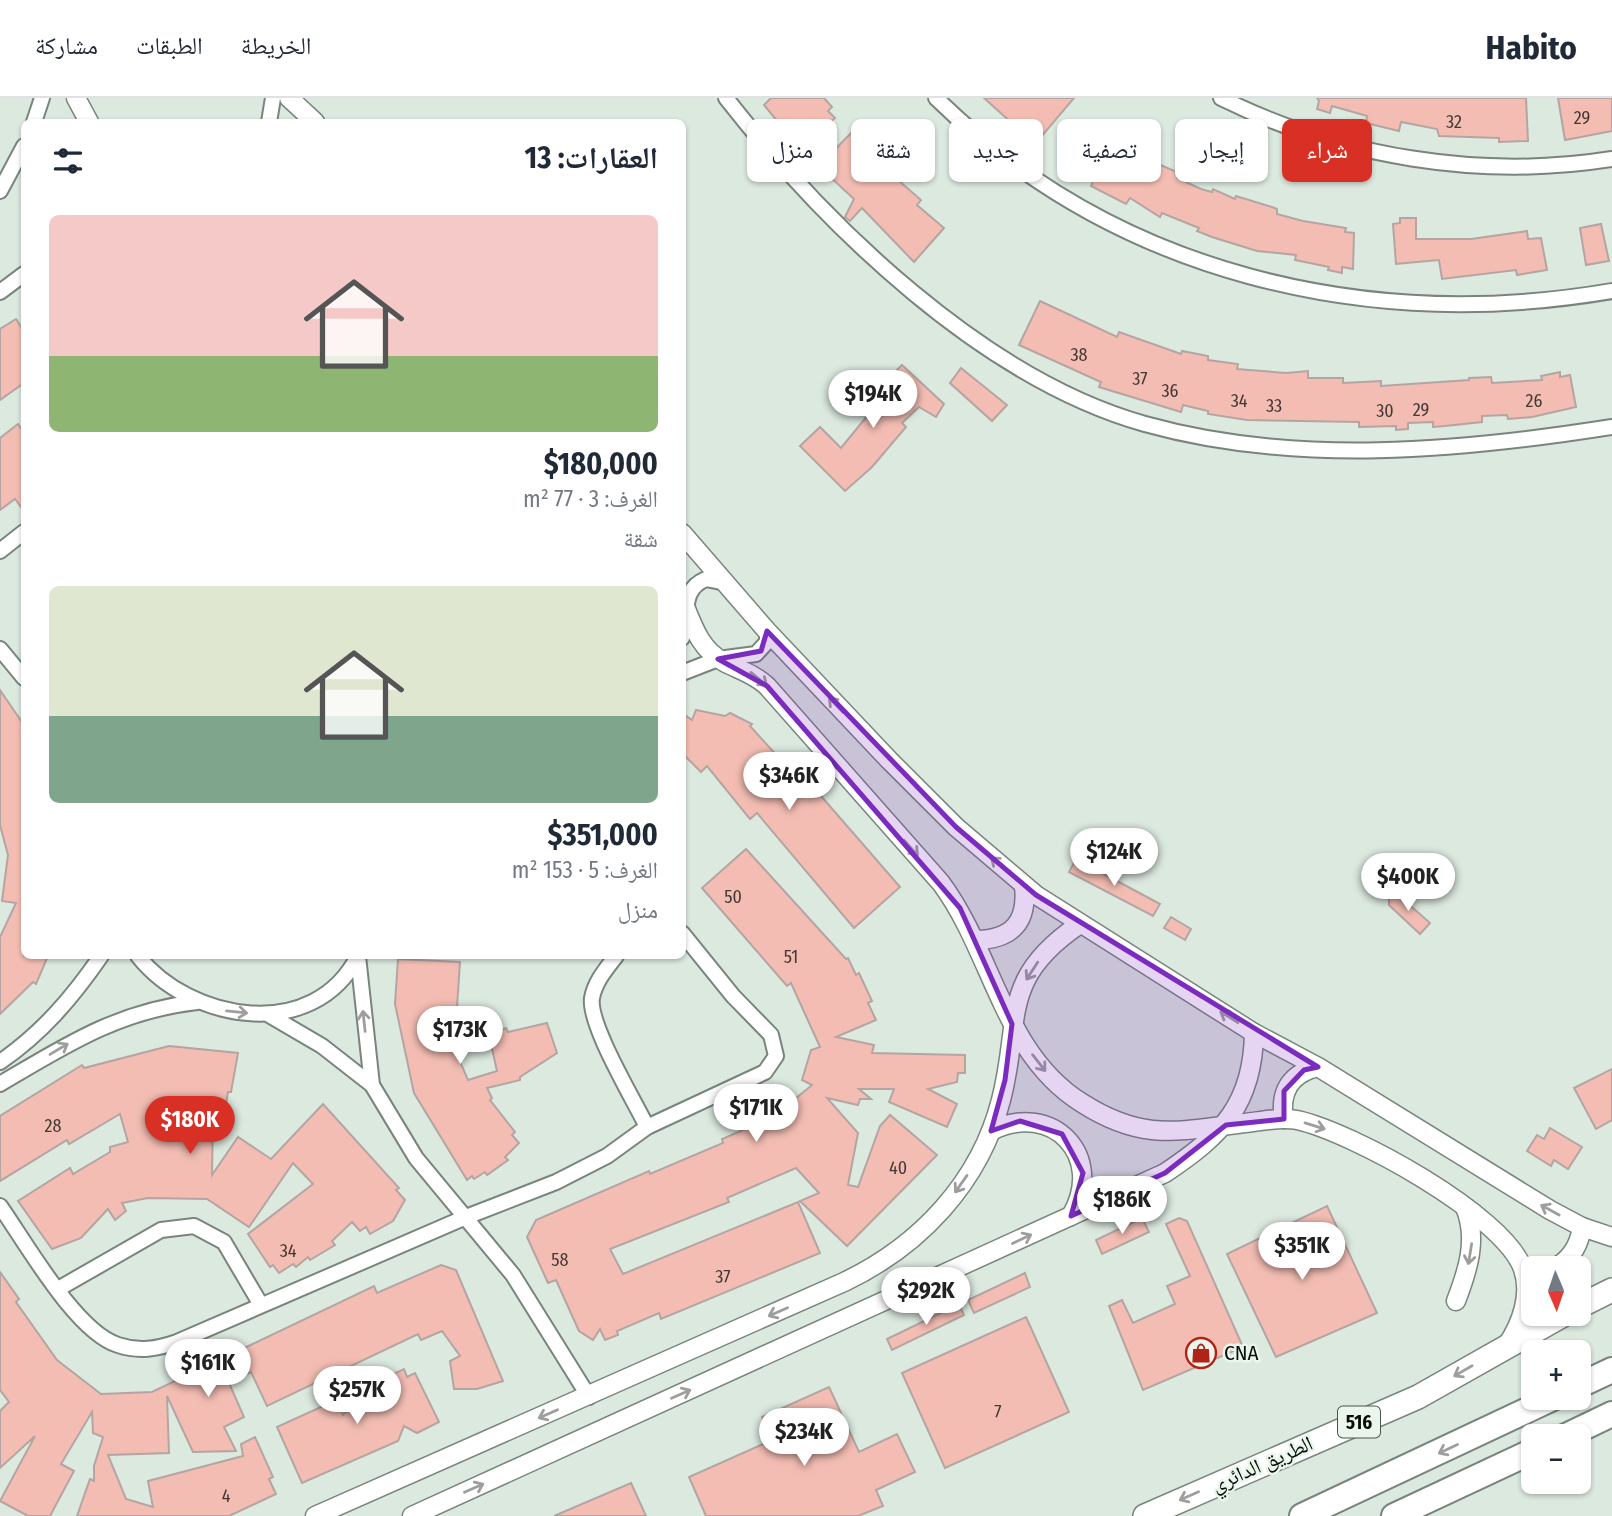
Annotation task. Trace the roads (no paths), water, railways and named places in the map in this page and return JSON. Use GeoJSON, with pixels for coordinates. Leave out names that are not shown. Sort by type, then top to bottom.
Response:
{"type":"FeatureCollection","features":[{"type":"Feature","properties":{"kind":"highway"},"geometry":{"type":"LineString","coordinates":[[1591,1300],[1612,1290]]}},
{"type":"Feature","properties":{"kind":"highway","name":"الطريق الدائري"},"geometry":{"type":"LineString","coordinates":[[1144,1516],[1418,1397],[1543,1326]]}},
{"type":"Feature","properties":{"kind":"highway"},"geometry":{"type":"LineString","coordinates":[[1591,1380],[1612,1370]]}},
{"type":"Feature","properties":{"kind":"highway"},"geometry":{"type":"LineString","coordinates":[[1302,1516],[1527,1410]]}},
{"type":"Feature","properties":{"kind":"highway"},"geometry":{"type":"LineString","coordinates":[[1591,1424],[1612,1414]]}},
{"type":"Feature","properties":{"kind":"highway"},"geometry":{"type":"LineString","coordinates":[[1394,1516],[1521,1457]]}},
{"type":"Feature","properties":{"kind":"street"},"geometry":{"type":"LineString","coordinates":[[35,119],[42,98]]}},
{"type":"Feature","properties":{"kind":"street"},"geometry":{"type":"LineString","coordinates":[[76,98],[87,119]]}},
{"type":"Feature","properties":{"kind":"street"},"geometry":{"type":"LineString","coordinates":[[270,119],[273,98]]}},
{"type":"Feature","properties":{"kind":"street"},"geometry":{"type":"LineString","coordinates":[[289,98],[312,119]]}},
{"type":"Feature","properties":{"kind":"street"},"geometry":{"type":"LineString","coordinates":[[726,98],[802,188],[904,282],[976,341],[1015,367],[1098,408],[1188,435],[1234,442],[1338,449],[1496,443],[1612,427]]}},
{"type":"Feature","properties":{"kind":"street"},"geometry":{"type":"LineString","coordinates":[[936,98],[1027,176],[1052,188],[1103,222],[1184,257],[1226,270],[1311,291],[1396,302],[1482,303],[1580,297],[1612,291]]}},
{"type":"Feature","properties":{"kind":"street"},"geometry":{"type":"LineString","coordinates":[[1221,98],[1294,129],[1393,155],[1495,166],[1545,167],[1612,159]]}},
{"type":"Feature","properties":{"kind":"street"},"geometry":{"type":"LineString","coordinates":[[0,191],[21,155]]}},
{"type":"Feature","properties":{"kind":"street"},"geometry":{"type":"LineString","coordinates":[[0,292],[21,276]]}},
{"type":"Feature","properties":{"kind":"street"},"geometry":{"type":"LineString","coordinates":[[0,551],[21,534]]}},
{"type":"Feature","properties":{"kind":"street"},"geometry":{"type":"LineString","coordinates":[[686,538],[767,631],[956,827],[1024,886],[1080,925],[1254,1033],[1318,1067],[1468,1161],[1582,1227],[1612,1237]]}},
{"type":"Feature","properties":{"kind":"street"},"geometry":{"type":"LineString","coordinates":[[686,598],[699,582],[713,578],[727,584]]}},
{"type":"Feature","properties":{"kind":"street"},"geometry":{"type":"LineString","coordinates":[[686,608],[701,642],[718,659],[749,671],[767,685],[942,883],[960,908],[977,940],[1012,1024],[1047,1074],[1079,1101],[1116,1121],[1156,1132],[1174,1133],[1284,1119],[1298,1120],[1356,1141],[1465,1207],[1498,1234],[1521,1262]]}},
{"type":"Feature","properties":{"kind":"street"},"geometry":{"type":"LineString","coordinates":[[686,671],[718,659],[761,651],[767,642],[767,631]]}},
{"type":"Feature","properties":{"kind":"street"},"geometry":{"type":"LineString","coordinates":[[0,649],[21,674]]}},
{"type":"Feature","properties":{"kind":"street"},"geometry":{"type":"LineString","coordinates":[[977,940],[994,940],[1010,932],[1021,919],[1026,903],[1024,886]]}},
{"type":"Feature","properties":{"kind":"street"},"geometry":{"type":"LineString","coordinates":[[315,1516],[589,1397],[872,1269],[908,1245],[939,1214],[975,1164],[991,1131],[1005,1080],[1016,1003],[1034,966],[1047,950],[1080,925]]}},
{"type":"Feature","properties":{"kind":"street"},"geometry":{"type":"LineString","coordinates":[[0,1206],[58,1289],[90,1329],[109,1342],[131,1349],[162,1347],[587,1167],[648,1127],[757,1079],[776,1056],[771,1035],[733,996],[686,938]]}},
{"type":"Feature","properties":{"kind":"street"},"geometry":{"type":"LineString","coordinates":[[0,1062],[22,1047],[59,1013],[99,959]]}},
{"type":"Feature","properties":{"kind":"street"},"geometry":{"type":"LineString","coordinates":[[141,959],[162,981],[197,1002],[221,1010],[270,1015],[302,1004],[331,988],[347,974],[356,959]]}},
{"type":"Feature","properties":{"kind":"street"},"geometry":{"type":"LineString","coordinates":[[358,959],[372,1085]]}},
{"type":"Feature","properties":{"kind":"street"},"geometry":{"type":"LineString","coordinates":[[614,959],[595,986],[592,1008],[594,1018],[648,1127]]}},
{"type":"Feature","properties":{"kind":"street"},"geometry":{"type":"LineString","coordinates":[[0,1084],[101,1026],[141,1012],[197,1002]]}},
{"type":"Feature","properties":{"kind":"street"},"geometry":{"type":"LineString","coordinates":[[270,1015],[322,1046],[372,1085],[416,1158],[513,1275],[589,1397]]}},
{"type":"Feature","properties":{"kind":"street"},"geometry":{"type":"LineString","coordinates":[[412,1516],[1165,1173],[1226,1125],[1245,1090],[1254,1033]]}},
{"type":"Feature","properties":{"kind":"street"},"geometry":{"type":"LineString","coordinates":[[1284,1119],[1282,1104],[1288,1085],[1304,1070],[1318,1067]]}},
{"type":"Feature","properties":{"kind":"street"},"geometry":{"type":"LineString","coordinates":[[991,1131],[1020,1121],[1049,1126],[1062,1134],[1080,1159],[1083,1173],[1083,1188],[1071,1216]]}},
{"type":"Feature","properties":{"kind":"street"},"geometry":{"type":"LineString","coordinates":[[1457,1301],[1471,1251],[1471,1228],[1465,1207]]}},
{"type":"Feature","properties":{"kind":"street"},"geometry":{"type":"LineString","coordinates":[[58,1289],[161,1230],[172,1226],[194,1226],[224,1242],[261,1305]]}},
{"type":"Feature","properties":{"kind":"street"},"geometry":{"type":"LineString","coordinates":[[1571,1256],[1581,1238],[1582,1227]]}},
{"type":"Feature","properties":{"kind":"street"},"geometry":{"type":"LineString","coordinates":[[1507,1345],[1521,1314]]}},
{"type":"Feature","properties":{"kind":"place","name":"CNA"},"geometry":{"type":"Point","coordinates":[1201,1353]}}]}
